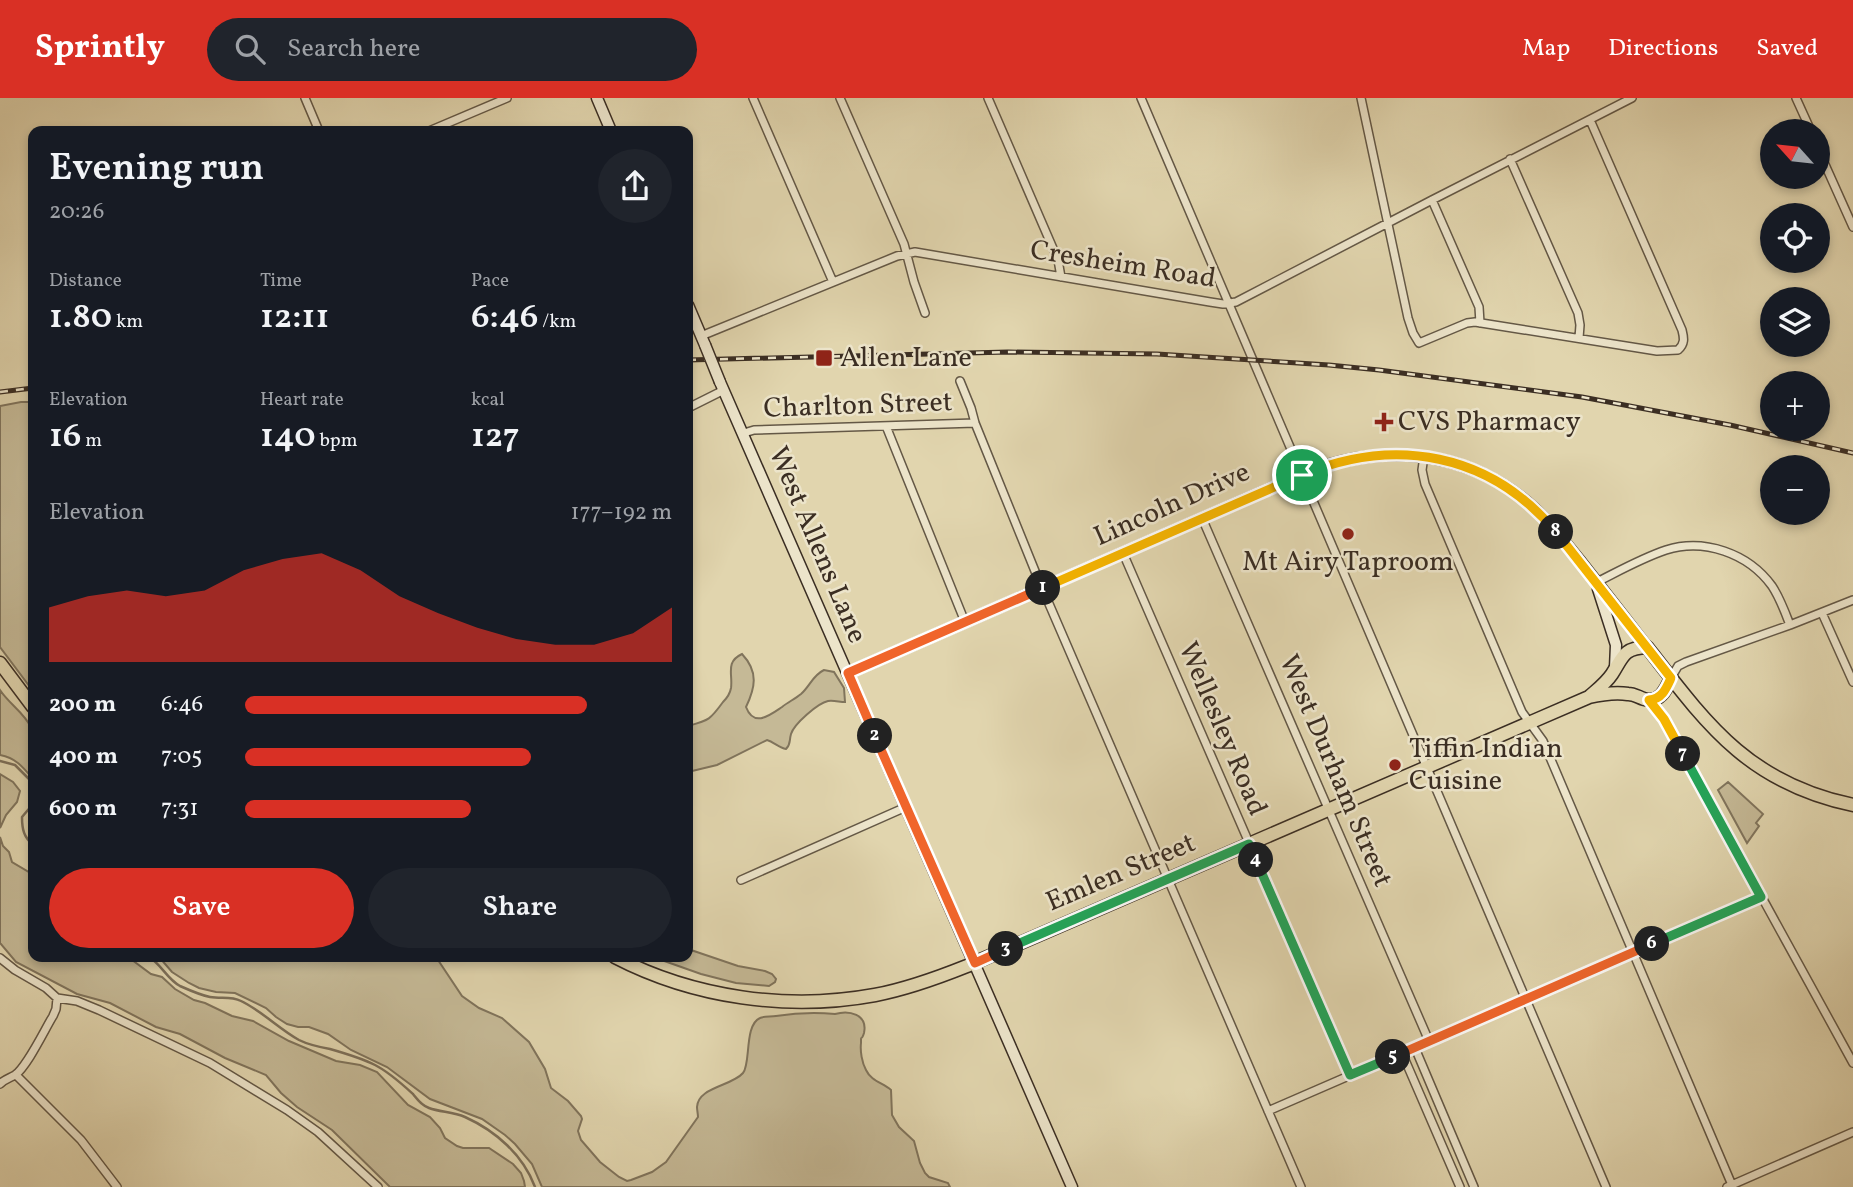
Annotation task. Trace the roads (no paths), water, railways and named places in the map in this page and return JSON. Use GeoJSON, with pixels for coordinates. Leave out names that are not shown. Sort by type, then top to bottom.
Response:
{"type":"FeatureCollection","features":[{"type":"Feature","properties":{"kind":"main road"},"geometry":{"type":"LineString","coordinates":[[597,98],[609,126]]}},
{"type":"Feature","properties":{"kind":"main road","name":"West Allens Lane"},"geometry":{"type":"LineString","coordinates":[[693,317],[1072,1187]]}},
{"type":"Feature","properties":{"kind":"main road","name":"Lincoln Drive"},"geometry":{"type":"LineString","coordinates":[[848,673],[1336,462],[1364,456],[1424,456],[1446,460],[1498,481],[1545,519],[1706,723],[1732,747],[1780,780],[1824,798],[1853,805]]}},
{"type":"Feature","properties":{"kind":"main road"},"geometry":{"type":"LineString","coordinates":[[1597,583],[1616,645],[1614,670],[1622,686],[1632,694]]}},
{"type":"Feature","properties":{"kind":"main road","name":"Emlen Street"},"geometry":{"type":"LineString","coordinates":[[626,962],[661,977],[704,990],[754,999],[805,1002],[878,994],[933,980],[1589,696],[1604,684],[1626,652],[1647,647]]}},
{"type":"Feature","properties":{"kind":"main road"},"geometry":{"type":"LineString","coordinates":[[0,663],[28,700]]}},
{"type":"Feature","properties":{"kind":"main road"},"geometry":{"type":"LineString","coordinates":[[1649,700],[1661,696],[1671,678]]}},
{"type":"Feature","properties":{"kind":"main road","name":"Emlen Street"},"geometry":{"type":"LineString","coordinates":[[1589,696],[1632,694],[1649,700]]}},
{"type":"Feature","properties":{"kind":"street"},"geometry":{"type":"LineString","coordinates":[[305,98],[317,126]]}},
{"type":"Feature","properties":{"kind":"street"},"geometry":{"type":"LineString","coordinates":[[441,126],[507,98]]}},
{"type":"Feature","properties":{"kind":"street"},"geometry":{"type":"LineString","coordinates":[[753,98],[833,282]]}},
{"type":"Feature","properties":{"kind":"street"},"geometry":{"type":"LineString","coordinates":[[840,98],[907,253],[925,313]]}},
{"type":"Feature","properties":{"kind":"street"},"geometry":{"type":"LineString","coordinates":[[988,98],[1058,260],[1061,277]]}},
{"type":"Feature","properties":{"kind":"street"},"geometry":{"type":"LineString","coordinates":[[1141,98],[1606,1187]]}},
{"type":"Feature","properties":{"kind":"street"},"geometry":{"type":"LineString","coordinates":[[1361,98],[1408,318],[1419,343],[1467,323],[1480,323],[1657,351],[1672,351],[1681,347],[1684,340],[1682,330],[1590,120]]}},
{"type":"Feature","properties":{"kind":"street","name":"Cresheim Road"},"geometry":{"type":"LineString","coordinates":[[703,340],[833,282],[907,253],[922,253],[1229,304],[1632,98]]}},
{"type":"Feature","properties":{"kind":"street"},"geometry":{"type":"LineString","coordinates":[[1796,98],[1806,119]]}},
{"type":"Feature","properties":{"kind":"street"},"geometry":{"type":"LineString","coordinates":[[1510,159],[1577,313],[1579,338]]}},
{"type":"Feature","properties":{"kind":"street"},"geometry":{"type":"LineString","coordinates":[[1830,176],[1853,228]]}},
{"type":"Feature","properties":{"kind":"street"},"geometry":{"type":"LineString","coordinates":[[1432,200],[1479,307],[1480,323]]}},
{"type":"Feature","properties":{"kind":"street"},"geometry":{"type":"LineString","coordinates":[[960,381],[1042,588],[1301,1187]]}},
{"type":"Feature","properties":{"kind":"street"},"geometry":{"type":"LineString","coordinates":[[693,405],[722,386]]}},
{"type":"Feature","properties":{"kind":"street","name":"Charlton Street"},"geometry":{"type":"LineString","coordinates":[[744,433],[754,430],[975,423]]}},
{"type":"Feature","properties":{"kind":"street"},"geometry":{"type":"LineString","coordinates":[[886,426],[965,622]]}},
{"type":"Feature","properties":{"kind":"street"},"geometry":{"type":"LineString","coordinates":[[1424,456],[1424,484],[1522,712],[1543,741],[1730,1186],[1853,1132]]}},
{"type":"Feature","properties":{"kind":"street","name":"West Durham Street"},"geometry":{"type":"LineString","coordinates":[[1202,518],[1429,1041]]}},
{"type":"Feature","properties":{"kind":"street"},"geometry":{"type":"LineString","coordinates":[[1597,583],[1666,550],[1692,546],[1713,548],[1734,555],[1760,573],[1775,591],[1790,625]]}},
{"type":"Feature","properties":{"kind":"street","name":"Wellesley Road"},"geometry":{"type":"LineString","coordinates":[[1123,553],[1350,1075]]}},
{"type":"Feature","properties":{"kind":"street"},"geometry":{"type":"LineString","coordinates":[[1671,678],[1678,666],[1686,662],[1853,600]]}},
{"type":"Feature","properties":{"kind":"street"},"geometry":{"type":"LineString","coordinates":[[1822,613],[1853,682]]}},
{"type":"Feature","properties":{"kind":"street"},"geometry":{"type":"LineString","coordinates":[[1649,700],[1670,730],[1853,1063]]}},
{"type":"Feature","properties":{"kind":"street"},"geometry":{"type":"LineString","coordinates":[[741,880],[906,807]]}},
{"type":"Feature","properties":{"kind":"street"},"geometry":{"type":"LineString","coordinates":[[1268,1111],[1761,897]]}},
{"type":"Feature","properties":{"kind":"street"},"geometry":{"type":"LineString","coordinates":[[0,958],[57,998],[99,1010],[226,1072],[318,1132],[378,1187]]}},
{"type":"Feature","properties":{"kind":"street"},"geometry":{"type":"LineString","coordinates":[[0,1084],[16,1075],[26,1062],[53,1016],[57,998]]}},
{"type":"Feature","properties":{"kind":"street"},"geometry":{"type":"LineString","coordinates":[[1415,1048],[1474,1187]]}},
{"type":"Feature","properties":{"kind":"street"},"geometry":{"type":"LineString","coordinates":[[1402,1053],[1460,1187]]}},
{"type":"Feature","properties":{"kind":"street"},"geometry":{"type":"LineString","coordinates":[[16,1075],[81,1140],[117,1187]]}},
{"type":"Feature","properties":{"kind":"street"},"geometry":{"type":"LineString","coordinates":[[1746,1179],[1750,1187]]}},
{"type":"Feature","properties":{"kind":"waterway"},"geometry":{"type":"LineString","coordinates":[[0,761],[15,765],[28,778]]}},
{"type":"Feature","properties":{"kind":"waterway"},"geometry":{"type":"LineString","coordinates":[[28,810],[22,817],[22,826],[28,840]]}},
{"type":"Feature","properties":{"kind":"waterway"},"geometry":{"type":"LineString","coordinates":[[155,962],[180,986],[214,998],[241,1001],[299,1040],[370,1062],[400,1082],[426,1107],[460,1115],[487,1129],[516,1154],[535,1187]]}},
{"type":"Feature","properties":{"kind":"railway"},"geometry":{"type":"LineString","coordinates":[[693,360],[1008,352],[1157,354],[1329,365],[1582,397],[1730,425],[1853,453]]}},
{"type":"Feature","properties":{"kind":"railway"},"geometry":{"type":"LineString","coordinates":[[0,392],[28,389]]}},
{"type":"Feature","properties":{"kind":"place","name":"Allen Lane"},"geometry":{"type":"Point","coordinates":[824,358]}},
{"type":"Feature","properties":{"kind":"place","name":"CVS Pharmacy"},"geometry":{"type":"Point","coordinates":[1384,422]}},
{"type":"Feature","properties":{"kind":"place","name":"Mt Airy Taproom"},"geometry":{"type":"Point","coordinates":[1348,534]}},
{"type":"Feature","properties":{"kind":"place","name":"Tiffin Indian Cuisine"},"geometry":{"type":"Point","coordinates":[1395,765]}}]}
